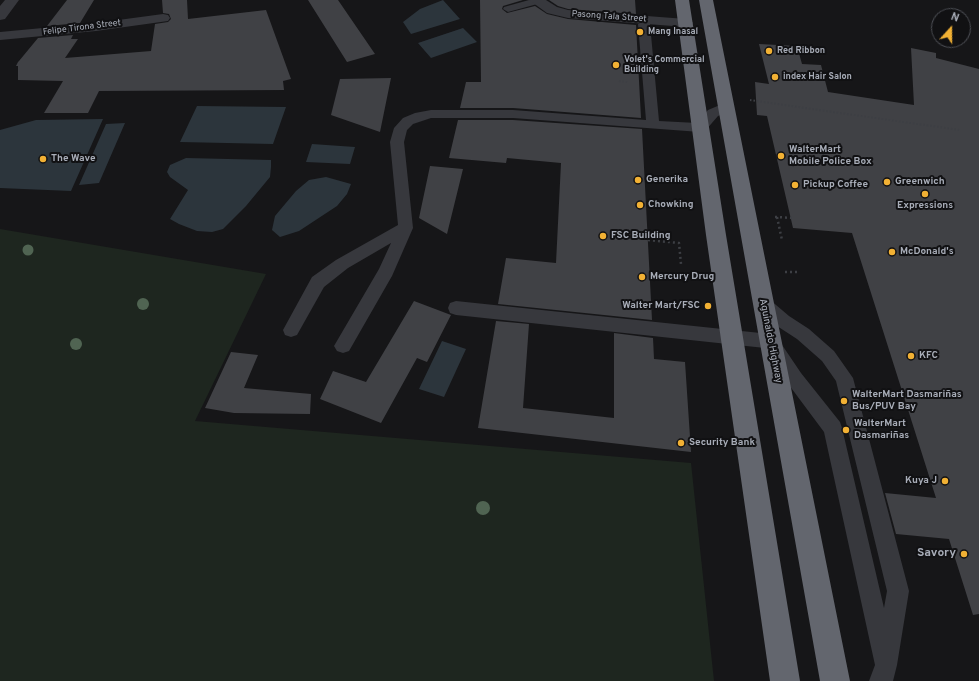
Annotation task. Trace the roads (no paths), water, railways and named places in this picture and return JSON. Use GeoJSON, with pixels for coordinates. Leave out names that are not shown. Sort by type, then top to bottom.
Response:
{"type":"FeatureCollection","features":[{"type":"Feature","properties":{"kind":"highway"},"geometry":{"type":"LineString","coordinates":[[682,0],[700,128],[785,681]]}},
{"type":"Feature","properties":{"kind":"highway","name":"Aguinaldo Highway"},"geometry":{"type":"LineString","coordinates":[[706,0],[725,108],[835,681]]}},
{"type":"Feature","properties":{"kind":"street"},"geometry":{"type":"LineString","coordinates":[[0,16],[12,0]]}},
{"type":"Feature","properties":{"kind":"street","name":"Pasong Tala Street"},"geometry":{"type":"LineString","coordinates":[[537,0],[552,10],[568,14],[686,24]]}},
{"type":"Feature","properties":{"kind":"street","name":"Felipe Tirona Street"},"geometry":{"type":"LineString","coordinates":[[0,36],[96,27],[164,18]]}},
{"type":"Feature","properties":{"kind":"lane"},"geometry":{"type":"LineString","coordinates":[[508,9],[537,0]]}},
{"type":"Feature","properties":{"kind":"lane"},"geometry":{"type":"LineString","coordinates":[[644,24],[653,124]]}},
{"type":"Feature","properties":{"kind":"lane"},"geometry":{"type":"LineString","coordinates":[[343,346],[386,272],[406,228],[397,142],[401,128],[408,121],[420,116],[431,114],[513,114],[700,128],[713,113],[725,108]]}},
{"type":"Feature","properties":{"kind":"lane"},"geometry":{"type":"LineString","coordinates":[[291,330],[318,282],[342,264],[406,228]]}},
{"type":"Feature","properties":{"kind":"lane"},"geometry":{"type":"LineString","coordinates":[[763,304],[783,321],[803,334],[828,356],[844,378],[898,591],[883,673]]}},
{"type":"Feature","properties":{"kind":"lane"},"geometry":{"type":"LineString","coordinates":[[456,308],[770,341],[795,379],[833,428],[883,673]]}},
{"type":"Feature","properties":{"kind":"place","name":"Mang Inasal"},"geometry":{"type":"Point","coordinates":[640,32]}},
{"type":"Feature","properties":{"kind":"place","name":"Red Ribbon"},"geometry":{"type":"Point","coordinates":[769,51]}},
{"type":"Feature","properties":{"kind":"place","name":"Volet's Commercial Building"},"geometry":{"type":"Point","coordinates":[616,65]}},
{"type":"Feature","properties":{"kind":"place","name":"index Hair Salon"},"geometry":{"type":"Point","coordinates":[775,77]}},
{"type":"Feature","properties":{"kind":"place","name":"WalterMart Mobile Police Box"},"geometry":{"type":"Point","coordinates":[781,156]}},
{"type":"Feature","properties":{"kind":"place","name":"The Wave"},"geometry":{"type":"Point","coordinates":[43,159]}},
{"type":"Feature","properties":{"kind":"place","name":"Generika"},"geometry":{"type":"Point","coordinates":[638,180]}},
{"type":"Feature","properties":{"kind":"place","name":"Greenwich"},"geometry":{"type":"Point","coordinates":[887,182]}},
{"type":"Feature","properties":{"kind":"place","name":"Pickup Coffee"},"geometry":{"type":"Point","coordinates":[795,185]}},
{"type":"Feature","properties":{"kind":"place","name":"Expressions"},"geometry":{"type":"Point","coordinates":[925,194]}},
{"type":"Feature","properties":{"kind":"place","name":"Chowking"},"geometry":{"type":"Point","coordinates":[640,205]}},
{"type":"Feature","properties":{"kind":"place","name":"FSC Building"},"geometry":{"type":"Point","coordinates":[603,236]}},
{"type":"Feature","properties":{"kind":"place","name":"McDonald's"},"geometry":{"type":"Point","coordinates":[892,252]}},
{"type":"Feature","properties":{"kind":"place","name":"Mercury Drug"},"geometry":{"type":"Point","coordinates":[642,277]}},
{"type":"Feature","properties":{"kind":"place","name":"Walter Mart/FSC"},"geometry":{"type":"Point","coordinates":[708,306]}},
{"type":"Feature","properties":{"kind":"place","name":"KFC"},"geometry":{"type":"Point","coordinates":[911,356]}},
{"type":"Feature","properties":{"kind":"place","name":"WalterMart Dasmariñas Bus/PUV Bay"},"geometry":{"type":"Point","coordinates":[844,401]}},
{"type":"Feature","properties":{"kind":"place","name":"WalterMart Dasmariñas"},"geometry":{"type":"Point","coordinates":[846,430]}},
{"type":"Feature","properties":{"kind":"place","name":"Security Bank"},"geometry":{"type":"Point","coordinates":[681,443]}},
{"type":"Feature","properties":{"kind":"place","name":"Kuya J"},"geometry":{"type":"Point","coordinates":[945,481]}},
{"type":"Feature","properties":{"kind":"place","name":"Savory"},"geometry":{"type":"Point","coordinates":[964,554]}}]}
